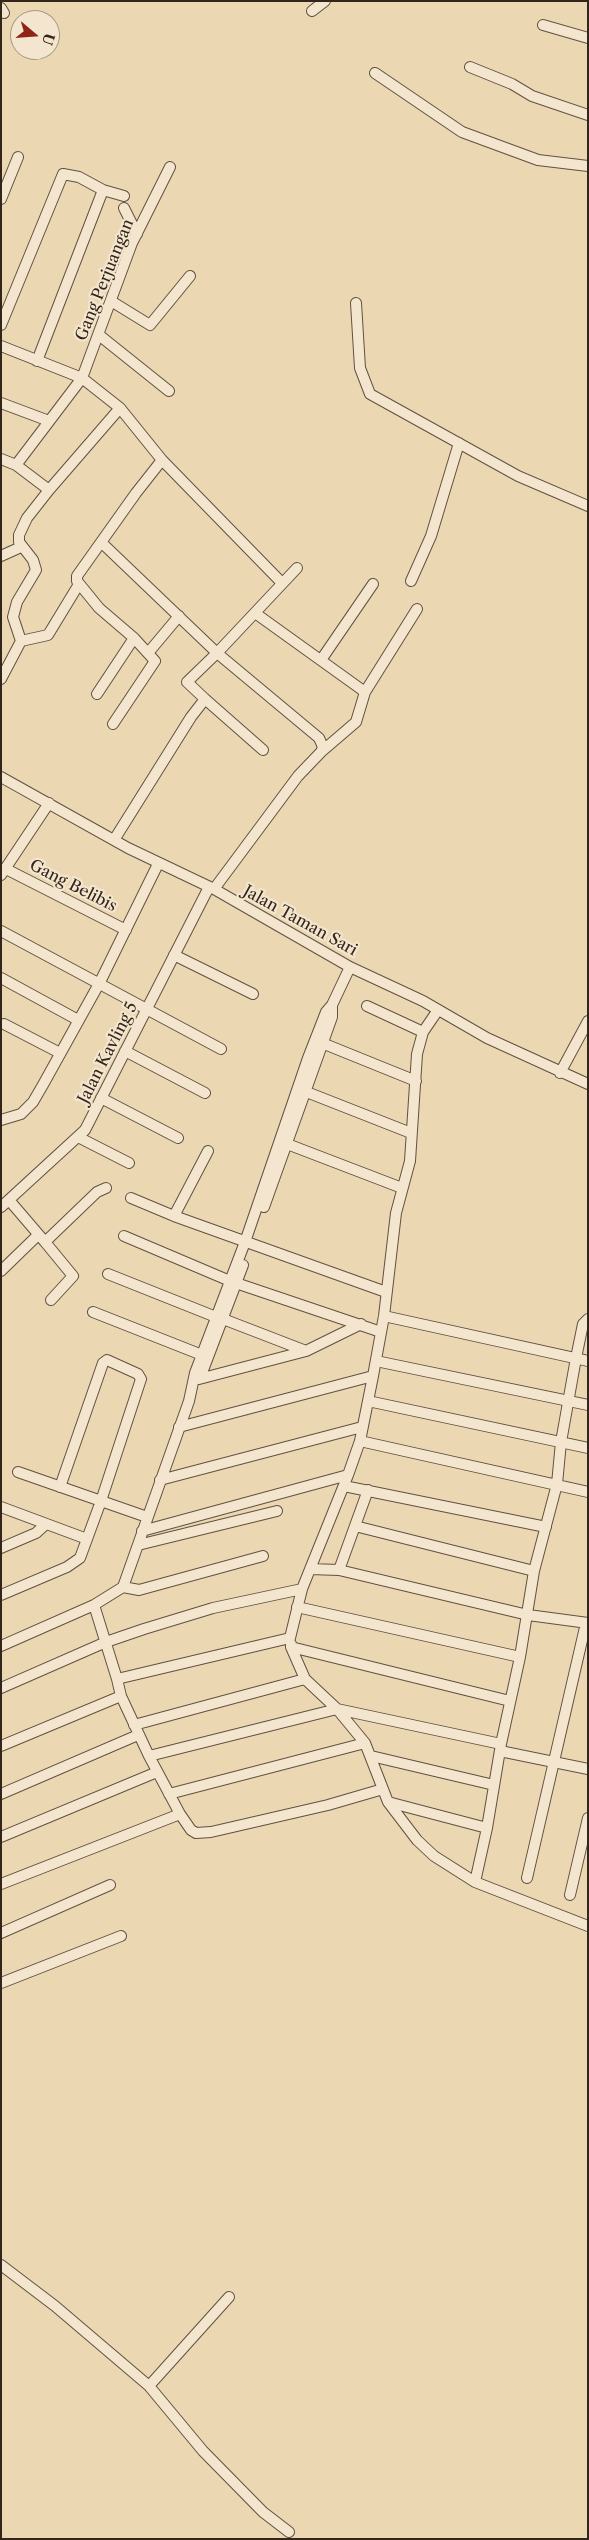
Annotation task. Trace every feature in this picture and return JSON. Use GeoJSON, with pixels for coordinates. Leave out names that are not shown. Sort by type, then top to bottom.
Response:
{"type":"FeatureCollection","features":[{"type":"Feature","properties":{"kind":"street"},"geometry":{"type":"LineString","coordinates":[[312,11],[325,1]]}},
{"type":"Feature","properties":{"kind":"street"},"geometry":{"type":"LineString","coordinates":[[542,25],[588,38]]}},
{"type":"Feature","properties":{"kind":"street"},"geometry":{"type":"LineString","coordinates":[[470,67],[512,84],[532,96],[588,115]]}},
{"type":"Feature","properties":{"kind":"street"},"geometry":{"type":"LineString","coordinates":[[375,73],[462,132],[538,160],[588,166]]}},
{"type":"Feature","properties":{"kind":"street"},"geometry":{"type":"LineString","coordinates":[[1,198],[18,157]]}},
{"type":"Feature","properties":{"kind":"street","name":"Gang Perjuangan"},"geometry":{"type":"LineString","coordinates":[[16,466],[82,378],[137,234],[170,167]]}},
{"type":"Feature","properties":{"kind":"street"},"geometry":{"type":"LineString","coordinates":[[1,324],[63,174],[79,177],[104,190],[124,196]]}},
{"type":"Feature","properties":{"kind":"street"},"geometry":{"type":"LineString","coordinates":[[37,361],[104,190]]}},
{"type":"Feature","properties":{"kind":"street"},"geometry":{"type":"LineString","coordinates":[[124,208],[137,234]]}},
{"type":"Feature","properties":{"kind":"street"},"geometry":{"type":"LineString","coordinates":[[112,300],[150,324],[190,276]]}},
{"type":"Feature","properties":{"kind":"street"},"geometry":{"type":"LineString","coordinates":[[356,303],[360,368],[370,394],[518,476],[588,506]]}},
{"type":"Feature","properties":{"kind":"street"},"geometry":{"type":"LineString","coordinates":[[99,334],[169,391]]}},
{"type":"Feature","properties":{"kind":"street"},"geometry":{"type":"LineString","coordinates":[[1,346],[82,378],[120,408],[162,460],[282,583]]}},
{"type":"Feature","properties":{"kind":"street"},"geometry":{"type":"LineString","coordinates":[[1,403],[49,421]]}},
{"type":"Feature","properties":{"kind":"street"},"geometry":{"type":"LineString","coordinates":[[1,679],[21,641],[13,617],[17,602],[36,570],[33,560],[21,547],[19,535],[27,518],[49,490],[120,408]]}},
{"type":"Feature","properties":{"kind":"street"},"geometry":{"type":"LineString","coordinates":[[412,581],[431,536],[459,443]]}},
{"type":"Feature","properties":{"kind":"street"},"geometry":{"type":"LineString","coordinates":[[1,459],[16,466],[49,490]]}},
{"type":"Feature","properties":{"kind":"street"},"geometry":{"type":"LineString","coordinates":[[113,724],[156,661],[134,638],[99,608],[79,584],[77,576],[162,460]]}},
{"type":"Feature","properties":{"kind":"street"},"geometry":{"type":"LineString","coordinates":[[102,543],[217,653],[319,738],[323,747],[321,752]]}},
{"type":"Feature","properties":{"kind":"street"},"geometry":{"type":"LineString","coordinates":[[1,556],[21,547]]}},
{"type":"Feature","properties":{"kind":"street"},"geometry":{"type":"LineString","coordinates":[[263,750],[187,682],[297,568]]}},
{"type":"Feature","properties":{"kind":"street"},"geometry":{"type":"LineString","coordinates":[[21,641],[48,635],[79,584]]}},
{"type":"Feature","properties":{"kind":"street"},"geometry":{"type":"LineString","coordinates":[[321,660],[373,584]]}},
{"type":"Feature","properties":{"kind":"street","name":"Jalan Kavling 5"},"geometry":{"type":"LineString","coordinates":[[5,1204],[84,1130],[174,955],[211,888],[298,776],[321,752],[356,722],[365,692],[417,608]]}},
{"type":"Feature","properties":{"kind":"street"},"geometry":{"type":"LineString","coordinates":[[255,613],[365,692]]}},
{"type":"Feature","properties":{"kind":"street"},"geometry":{"type":"LineString","coordinates":[[148,653],[179,616]]}},
{"type":"Feature","properties":{"kind":"street"},"geometry":{"type":"LineString","coordinates":[[97,694],[134,638]]}},
{"type":"Feature","properties":{"kind":"street"},"geometry":{"type":"LineString","coordinates":[[114,840],[191,716],[205,699]]}},
{"type":"Feature","properties":{"kind":"street","name":"Jalan Taman Sari"},"geometry":{"type":"LineString","coordinates":[[1,777],[158,864],[211,888],[350,967],[438,1010],[487,1038],[560,1073],[588,1084]]}},
{"type":"Feature","properties":{"kind":"street"},"geometry":{"type":"LineString","coordinates":[[4,872],[49,803]]}},
{"type":"Feature","properties":{"kind":"street"},"geometry":{"type":"LineString","coordinates":[[1,1120],[21,1114],[33,1102],[100,982],[158,864]]}},
{"type":"Feature","properties":{"kind":"street","name":"Gang Belibis"},"geometry":{"type":"LineString","coordinates":[[4,872],[126,930]]}},
{"type":"Feature","properties":{"kind":"street"},"geometry":{"type":"LineString","coordinates":[[1,930],[221,1049]]}},
{"type":"Feature","properties":{"kind":"street"},"geometry":{"type":"LineString","coordinates":[[174,955],[253,994]]}},
{"type":"Feature","properties":{"kind":"street"},"geometry":{"type":"LineString","coordinates":[[292,1113],[304,1091],[326,1012],[332,1005],[350,967]]}},
{"type":"Feature","properties":{"kind":"street"},"geometry":{"type":"LineString","coordinates":[[1,978],[78,1020]]}},
{"type":"Feature","properties":{"kind":"street"},"geometry":{"type":"LineString","coordinates":[[196,1378],[248,1243],[312,1059],[322,1043],[332,1017],[332,1005]]}},
{"type":"Feature","properties":{"kind":"street"},"geometry":{"type":"LineString","coordinates":[[366,1006],[423,1032]]}},
{"type":"Feature","properties":{"kind":"street"},"geometry":{"type":"LineString","coordinates":[[438,1010],[423,1032],[417,1054],[410,1161],[396,1213],[384,1316],[360,1441],[344,1486],[302,1589],[290,1642],[305,1679],[337,1710],[364,1743],[372,1756],[388,1802],[417,1840],[434,1856],[476,1882],[588,1926]]}},
{"type":"Feature","properties":{"kind":"street"},"geometry":{"type":"LineString","coordinates":[[560,1073],[588,1021]]}},
{"type":"Feature","properties":{"kind":"street"},"geometry":{"type":"LineString","coordinates":[[4,1024],[60,1053]]}},
{"type":"Feature","properties":{"kind":"street"},"geometry":{"type":"LineString","coordinates":[[322,1043],[416,1081]]}},
{"type":"Feature","properties":{"kind":"street"},"geometry":{"type":"LineString","coordinates":[[125,1051],[205,1093]]}},
{"type":"Feature","properties":{"kind":"street"},"geometry":{"type":"LineString","coordinates":[[304,1091],[411,1133]]}},
{"type":"Feature","properties":{"kind":"street"},"geometry":{"type":"LineString","coordinates":[[101,1098],[178,1138]]}},
{"type":"Feature","properties":{"kind":"street"},"geometry":{"type":"LineString","coordinates":[[78,1137],[129,1163]]}},
{"type":"Feature","properties":{"kind":"street"},"geometry":{"type":"LineString","coordinates":[[283,1142],[402,1188]]}},
{"type":"Feature","properties":{"kind":"street"},"geometry":{"type":"LineString","coordinates":[[174,1216],[208,1151]]}},
{"type":"Feature","properties":{"kind":"street"},"geometry":{"type":"LineString","coordinates":[[1,1271],[97,1192],[106,1188]]}},
{"type":"Feature","properties":{"kind":"street"},"geometry":{"type":"LineString","coordinates":[[131,1198],[174,1216],[386,1292]]}},
{"type":"Feature","properties":{"kind":"street"},"geometry":{"type":"LineString","coordinates":[[5,1204],[41,1239],[73,1276],[52,1300]]}},
{"type":"Feature","properties":{"kind":"street"},"geometry":{"type":"LineString","coordinates":[[124,1236],[233,1282],[381,1332]]}},
{"type":"Feature","properties":{"kind":"street"},"geometry":{"type":"LineString","coordinates":[[108,1274],[306,1351]]}},
{"type":"Feature","properties":{"kind":"street"},"geometry":{"type":"LineString","coordinates":[[93,1312],[202,1354]]}},
{"type":"Feature","properties":{"kind":"street"},"geometry":{"type":"LineString","coordinates":[[384,1316],[588,1361]]}},
{"type":"Feature","properties":{"kind":"street"},"geometry":{"type":"LineString","coordinates":[[1,1646],[94,1605],[123,1587],[193,1389],[202,1354],[220,1318]]}},
{"type":"Feature","properties":{"kind":"street"},"geometry":{"type":"LineString","coordinates":[[476,1882],[500,1748],[528,1615],[534,1572],[557,1484],[561,1442],[576,1358],[583,1324],[588,1320]]}},
{"type":"Feature","properties":{"kind":"street"},"geometry":{"type":"LineString","coordinates":[[196,1378],[306,1351],[361,1324]]}},
{"type":"Feature","properties":{"kind":"street"},"geometry":{"type":"LineString","coordinates":[[1,1595],[76,1562],[101,1501],[140,1379],[135,1372],[107,1360],[103,1363],[60,1487]]}},
{"type":"Feature","properties":{"kind":"street"},"geometry":{"type":"LineString","coordinates":[[376,1361],[588,1405]]}},
{"type":"Feature","properties":{"kind":"street"},"geometry":{"type":"LineString","coordinates":[[179,1428],[373,1376]]}},
{"type":"Feature","properties":{"kind":"street"},"geometry":{"type":"LineString","coordinates":[[368,1402],[588,1448]]}},
{"type":"Feature","properties":{"kind":"street"},"geometry":{"type":"LineString","coordinates":[[160,1480],[362,1428]]}},
{"type":"Feature","properties":{"kind":"street"},"geometry":{"type":"LineString","coordinates":[[360,1441],[588,1492]]}},
{"type":"Feature","properties":{"kind":"street"},"geometry":{"type":"LineString","coordinates":[[18,1472],[148,1517]]}},
{"type":"Feature","properties":{"kind":"street"},"geometry":{"type":"LineString","coordinates":[[142,1531],[348,1475]]}},
{"type":"Feature","properties":{"kind":"street"},"geometry":{"type":"LineString","coordinates":[[344,1486],[546,1528]]}},
{"type":"Feature","properties":{"kind":"street"},"geometry":{"type":"LineString","coordinates":[[339,1570],[368,1490]]}},
{"type":"Feature","properties":{"kind":"street"},"geometry":{"type":"LineString","coordinates":[[1,1507],[87,1539]]}},
{"type":"Feature","properties":{"kind":"street"},"geometry":{"type":"LineString","coordinates":[[138,1545],[277,1511]]}},
{"type":"Feature","properties":{"kind":"street"},"geometry":{"type":"LineString","coordinates":[[1,1548],[36,1534],[46,1524]]}},
{"type":"Feature","properties":{"kind":"street"},"geometry":{"type":"LineString","coordinates":[[355,1526],[534,1572]]}},
{"type":"Feature","properties":{"kind":"street"},"geometry":{"type":"LineString","coordinates":[[123,1587],[139,1590],[263,1556]]}},
{"type":"Feature","properties":{"kind":"street"},"geometry":{"type":"LineString","coordinates":[[310,1569],[339,1570],[528,1615],[587,1623],[527,1878]]}},
{"type":"Feature","properties":{"kind":"street"},"geometry":{"type":"LineString","coordinates":[[1,1688],[106,1642],[213,1608],[302,1589]]}},
{"type":"Feature","properties":{"kind":"street"},"geometry":{"type":"LineString","coordinates":[[94,1605],[121,1696],[157,1772],[191,1830],[202,1834],[328,1805],[383,1789]]}},
{"type":"Feature","properties":{"kind":"street"},"geometry":{"type":"LineString","coordinates":[[298,1607],[520,1657]]}},
{"type":"Feature","properties":{"kind":"street"},"geometry":{"type":"LineString","coordinates":[[117,1680],[290,1642],[510,1701]]}},
{"type":"Feature","properties":{"kind":"street"},"geometry":{"type":"LineString","coordinates":[[1,1794],[136,1730],[305,1679]]}},
{"type":"Feature","properties":{"kind":"street"},"geometry":{"type":"LineString","coordinates":[[1,1746],[121,1696]]}},
{"type":"Feature","properties":{"kind":"street"},"geometry":{"type":"LineString","coordinates":[[149,1756],[337,1710],[588,1769]]}},
{"type":"Feature","properties":{"kind":"street"},"geometry":{"type":"LineString","coordinates":[[169,1794],[364,1743]]}},
{"type":"Feature","properties":{"kind":"street"},"geometry":{"type":"LineString","coordinates":[[372,1756],[494,1785]]}},
{"type":"Feature","properties":{"kind":"street"},"geometry":{"type":"LineString","coordinates":[[1,1837],[157,1772]]}},
{"type":"Feature","properties":{"kind":"street"},"geometry":{"type":"LineString","coordinates":[[388,1802],[487,1828]]}},
{"type":"Feature","properties":{"kind":"street"},"geometry":{"type":"LineString","coordinates":[[1,1884],[180,1814]]}},
{"type":"Feature","properties":{"kind":"street"},"geometry":{"type":"LineString","coordinates":[[570,1895],[588,1818]]}},
{"type":"Feature","properties":{"kind":"street"},"geometry":{"type":"LineString","coordinates":[[1,1933],[110,1885]]}},
{"type":"Feature","properties":{"kind":"street"},"geometry":{"type":"LineString","coordinates":[[1,1983],[120,1936]]}},
{"type":"Feature","properties":{"kind":"street"},"geometry":{"type":"LineString","coordinates":[[1,2265],[55,2306],[149,2386],[203,2451],[263,2512],[289,2532]]}},
{"type":"Feature","properties":{"kind":"street"},"geometry":{"type":"LineString","coordinates":[[149,2386],[229,2297]]}}]}
